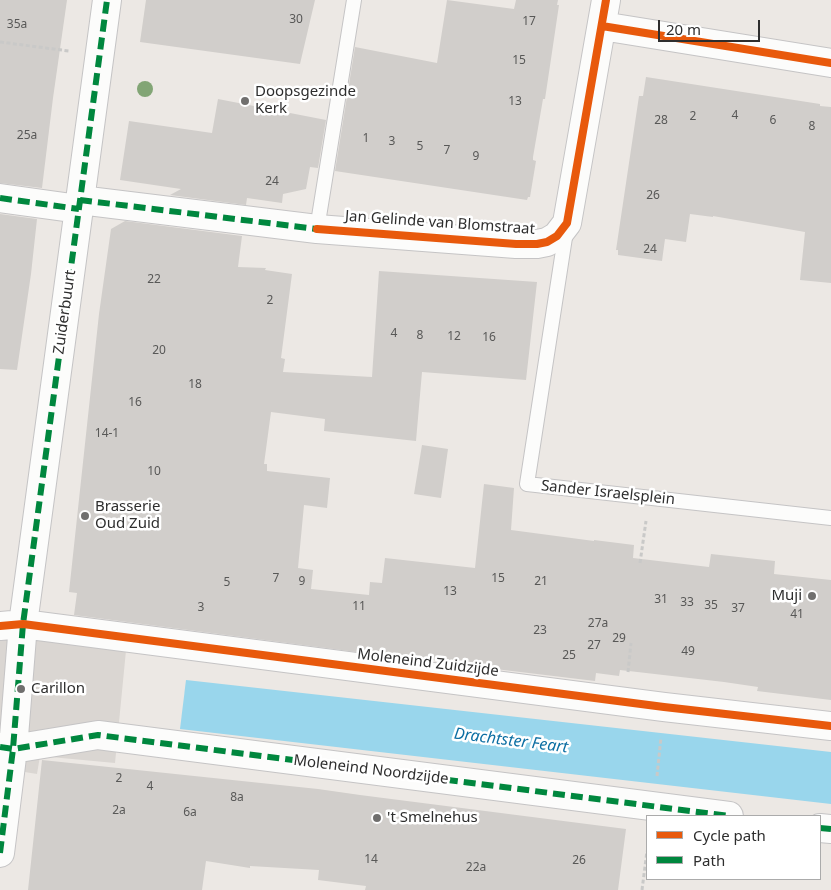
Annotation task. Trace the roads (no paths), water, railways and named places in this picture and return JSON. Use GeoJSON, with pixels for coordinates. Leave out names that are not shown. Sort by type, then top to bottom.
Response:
{"type":"FeatureCollection","features":[{"type":"Feature","properties":{"kind":"street","name":"Zuiderbuurt"},"geometry":{"type":"LineString","coordinates":[[0,853],[11,625],[79,204],[106,0]]}},
{"type":"Feature","properties":{"kind":"street"},"geometry":{"type":"LineString","coordinates":[[567,223],[604,13],[831,63]]}},
{"type":"Feature","properties":{"kind":"street","name":"Jan Gelinde van Blomstraat"},"geometry":{"type":"LineString","coordinates":[[0,198],[79,204],[316,229],[516,244],[547,242],[557,236],[567,223]]}},
{"type":"Feature","properties":{"kind":"street","name":"Moleneind Zuidzijde"},"geometry":{"type":"LineString","coordinates":[[11,625],[664,707],[831,726]]}},
{"type":"Feature","properties":{"kind":"street","name":"Moleneind Noordzijde"},"geometry":{"type":"LineString","coordinates":[[6,748],[98,735],[721,815]]}},
{"type":"Feature","properties":{"kind":"lane"},"geometry":{"type":"LineString","coordinates":[[316,229],[354,0]]}},
{"type":"Feature","properties":{"kind":"lane","name":"Sander Israelsplein"},"geometry":{"type":"LineString","coordinates":[[567,223],[527,484],[831,518]]}},
{"type":"Feature","properties":{"kind":"water","name":"Drachtster Feart"},"geometry":{"type":"Polygon","coordinates":[[[186,680],[831,752],[831,804],[180,729],[186,680]]]}},
{"type":"Feature","properties":{"kind":"place","name":"Doopsgezinde Kerk"},"geometry":{"type":"Point","coordinates":[245,101]}},
{"type":"Feature","properties":{"kind":"place","name":"Brasserie Oud Zuid"},"geometry":{"type":"Point","coordinates":[85,516]}},
{"type":"Feature","properties":{"kind":"place","name":"Muji"},"geometry":{"type":"Point","coordinates":[812,596]}},
{"type":"Feature","properties":{"kind":"place","name":"Carillon"},"geometry":{"type":"Point","coordinates":[21,689]}},
{"type":"Feature","properties":{"kind":"place","name":"'t Smelnehus"},"geometry":{"type":"Point","coordinates":[377,818]}}]}
